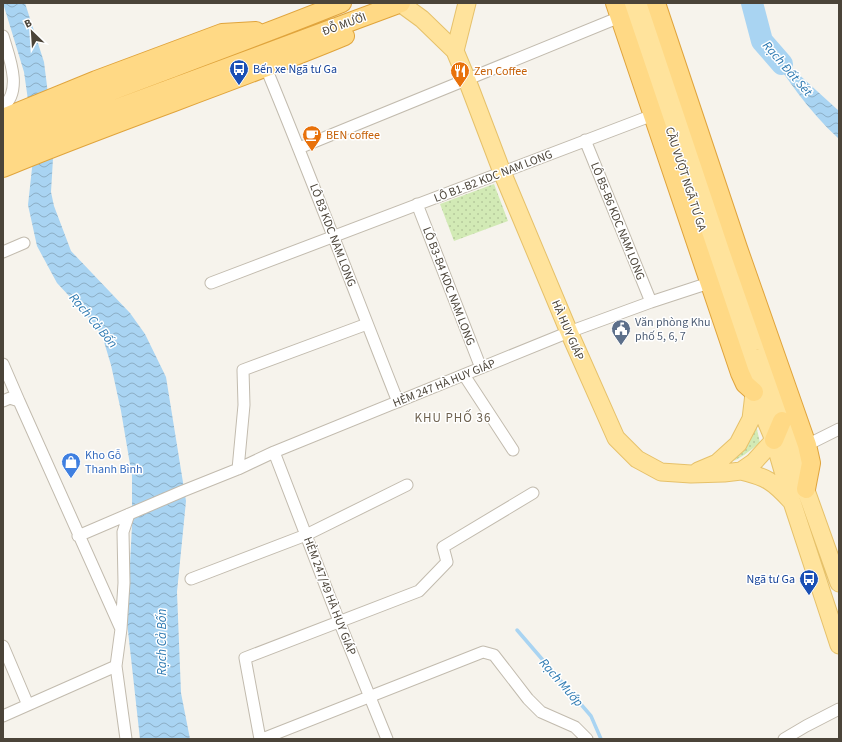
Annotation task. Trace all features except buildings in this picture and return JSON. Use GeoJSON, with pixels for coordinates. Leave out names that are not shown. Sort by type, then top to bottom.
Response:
{"type":"FeatureCollection","features":[{"type":"Feature","properties":{"kind":"highway","name":"ĐỖ MƯỜI"},"geometry":{"type":"LineString","coordinates":[[8,120],[273,30],[342,3]]}},
{"type":"Feature","properties":{"kind":"highway","name":"ĐỖ MƯỜI"},"geometry":{"type":"LineString","coordinates":[[83,129],[282,54],[356,32],[377,12],[401,3]]}},
{"type":"Feature","properties":{"kind":"highway"},"geometry":{"type":"LineString","coordinates":[[656,3],[738,248],[807,445],[811,464],[806,489]]}},
{"type":"Feature","properties":{"kind":"highway"},"geometry":{"type":"LineString","coordinates":[[620,8],[653,115],[740,373],[746,384],[754,392]]}},
{"type":"Feature","properties":{"kind":"highway"},"geometry":{"type":"LineString","coordinates":[[273,30],[282,54]]}},
{"type":"Feature","properties":{"kind":"highway","name":"ĐỖ MƯỜI"},"geometry":{"type":"LineString","coordinates":[[83,129],[266,68],[282,54]]}},
{"type":"Feature","properties":{"kind":"highway"},"geometry":{"type":"LineString","coordinates":[[3,168],[25,151],[83,129]]}},
{"type":"Feature","properties":{"kind":"highway"},"geometry":{"type":"LineString","coordinates":[[3,152],[25,151]]}},
{"type":"Feature","properties":{"kind":"highway"},"geometry":{"type":"LineString","coordinates":[[774,440],[782,421]]}},
{"type":"Feature","properties":{"kind":"main road","name":"HÀ HUY GIÁP"},"geometry":{"type":"LineString","coordinates":[[401,3],[422,19],[455,51],[468,80],[502,172],[569,332],[616,438],[637,459],[661,472],[691,474],[740,471],[754,462],[774,440]]}},
{"type":"Feature","properties":{"kind":"main road"},"geometry":{"type":"LineString","coordinates":[[455,51],[467,3]]}},
{"type":"Feature","properties":{"kind":"main road","name":"CẦU VƯỢT NGÃ TƯ GA"},"geometry":{"type":"LineString","coordinates":[[641,3],[750,352]]}},
{"type":"Feature","properties":{"kind":"main road","name":"CẦU VƯỢT NGÃ TƯ GA"},"geometry":{"type":"LineString","coordinates":[[620,8],[750,352]]}},
{"type":"Feature","properties":{"kind":"main road"},"geometry":{"type":"LineString","coordinates":[[691,474],[717,463],[738,444],[751,419],[754,392],[750,352]]}},
{"type":"Feature","properties":{"kind":"main road"},"geometry":{"type":"LineString","coordinates":[[750,352],[782,421],[839,583]]}},
{"type":"Feature","properties":{"kind":"main road"},"geometry":{"type":"LineString","coordinates":[[754,392],[774,440],[792,502],[839,645]]}},
{"type":"Feature","properties":{"kind":"main road"},"geometry":{"type":"LineString","coordinates":[[740,471],[760,476],[778,487],[792,502]]}},
{"type":"Feature","properties":{"kind":"street"},"geometry":{"type":"LineString","coordinates":[[299,148],[468,80],[620,8]]}},
{"type":"Feature","properties":{"kind":"street"},"geometry":{"type":"LineString","coordinates":[[3,36],[12,72],[13,83],[8,120]]}},
{"type":"Feature","properties":{"kind":"street","name":"LÔ B3 KDC NAM LONG"},"geometry":{"type":"LineString","coordinates":[[266,68],[299,148],[398,402]]}},
{"type":"Feature","properties":{"kind":"street","name":"LÔ B1-B2 KDC NAM LONG"},"geometry":{"type":"LineString","coordinates":[[211,282],[653,115]]}},
{"type":"Feature","properties":{"kind":"street","name":"LÔ B5-B6 KDC NAM LONG"},"geometry":{"type":"LineString","coordinates":[[585,140],[652,302]]}},
{"type":"Feature","properties":{"kind":"street","name":"LÔ B3-B4 KDC NAM LONG"},"geometry":{"type":"LineString","coordinates":[[417,204],[481,368]]}},
{"type":"Feature","properties":{"kind":"street"},"geometry":{"type":"LineString","coordinates":[[3,252],[24,242]]}},
{"type":"Feature","properties":{"kind":"street","name":"HẺM 247 HÀ HUY GIÁP"},"geometry":{"type":"LineString","coordinates":[[78,536],[238,469],[274,452],[569,332],[652,302],[709,284]]}},
{"type":"Feature","properties":{"kind":"street"},"geometry":{"type":"LineString","coordinates":[[238,469],[244,405],[242,370],[367,324]]}},
{"type":"Feature","properties":{"kind":"street"},"geometry":{"type":"LineString","coordinates":[[3,364],[78,536],[121,629]]}},
{"type":"Feature","properties":{"kind":"street"},"geometry":{"type":"LineString","coordinates":[[464,375],[513,450]]}},
{"type":"Feature","properties":{"kind":"street"},"geometry":{"type":"LineString","coordinates":[[3,401],[10,398],[19,402]]}},
{"type":"Feature","properties":{"kind":"street"},"geometry":{"type":"LineString","coordinates":[[807,445],[839,429]]}},
{"type":"Feature","properties":{"kind":"street","name":"HẺM 247/49 HÀ HUY GIÁP"},"geometry":{"type":"LineString","coordinates":[[274,452],[386,739]]}},
{"type":"Feature","properties":{"kind":"street"},"geometry":{"type":"LineString","coordinates":[[192,579],[306,535],[407,485]]}},
{"type":"Feature","properties":{"kind":"street"},"geometry":{"type":"LineString","coordinates":[[533,494],[443,546],[447,562],[419,591],[245,658],[261,739],[483,652],[494,655],[528,699],[541,712],[575,727],[588,739]]}},
{"type":"Feature","properties":{"kind":"street"},"geometry":{"type":"LineString","coordinates":[[126,739],[116,666],[121,629],[124,583],[123,532],[129,514]]}},
{"type":"Feature","properties":{"kind":"street"},"geometry":{"type":"LineString","coordinates":[[3,646],[28,705]]}},
{"type":"Feature","properties":{"kind":"street"},"geometry":{"type":"LineString","coordinates":[[3,716],[116,666]]}},
{"type":"Feature","properties":{"kind":"street"},"geometry":{"type":"LineString","coordinates":[[784,739],[839,709]]}},
{"type":"Feature","properties":{"kind":"green space"},"geometry":{"type":"Polygon","coordinates":[[[494,184],[508,221],[454,241],[440,204],[494,184]]]}},
{"type":"Feature","properties":{"kind":"green space"},"geometry":{"type":"Polygon","coordinates":[[[755,420],[760,443],[734,461],[741,452],[755,420]]]}},
{"type":"Feature","properties":{"kind":"water","name":"Rạch Cả Bốn"},"geometry":{"type":"Polygon","coordinates":[[[3,3],[25,3],[44,62],[54,142],[51,192],[54,206],[71,251],[130,313],[145,334],[166,377],[186,501],[177,592],[181,693],[190,739],[140,739],[127,622],[132,525],[132,476],[121,411],[111,365],[102,335],[84,312],[57,283],[37,246],[28,205],[33,159],[30,114],[24,72],[3,3]]]}},
{"type":"Feature","properties":{"kind":"water"},"geometry":{"type":"Polygon","coordinates":[[[762,41],[839,111],[839,139],[807,105],[762,41]]]}},
{"type":"Feature","properties":{"kind":"waterway","name":"Rạch Đất Sét"},"geometry":{"type":"LineString","coordinates":[[752,3],[762,41],[782,64]]}},
{"type":"Feature","properties":{"kind":"waterway","name":"Rạch Mướp"},"geometry":{"type":"LineString","coordinates":[[517,630],[591,716],[601,739]]}},
{"type":"Feature","properties":{"kind":"place","name":"Bến xe Ngã tư Ga"},"geometry":{"type":"Point","coordinates":[239,86]}},
{"type":"Feature","properties":{"kind":"place","name":"Zen Coffee"},"geometry":{"type":"Point","coordinates":[460,88]}},
{"type":"Feature","properties":{"kind":"place","name":"BEN coffee"},"geometry":{"type":"Point","coordinates":[312,152]}},
{"type":"Feature","properties":{"kind":"place","name":"Văn phòng Khu phố 5, 6, 7"},"geometry":{"type":"Point","coordinates":[621,346]}},
{"type":"Feature","properties":{"kind":"place","name":"Kho Gỗ Thanh Bình"},"geometry":{"type":"Point","coordinates":[71,479]}},
{"type":"Feature","properties":{"kind":"place","name":"Ngã tư Ga"},"geometry":{"type":"Point","coordinates":[809,596]}},
{"type":"Feature","properties":{"kind":"district","name":"KHU PHỐ 36"},"geometry":{"type":"Point","coordinates":[453,417]}}]}
